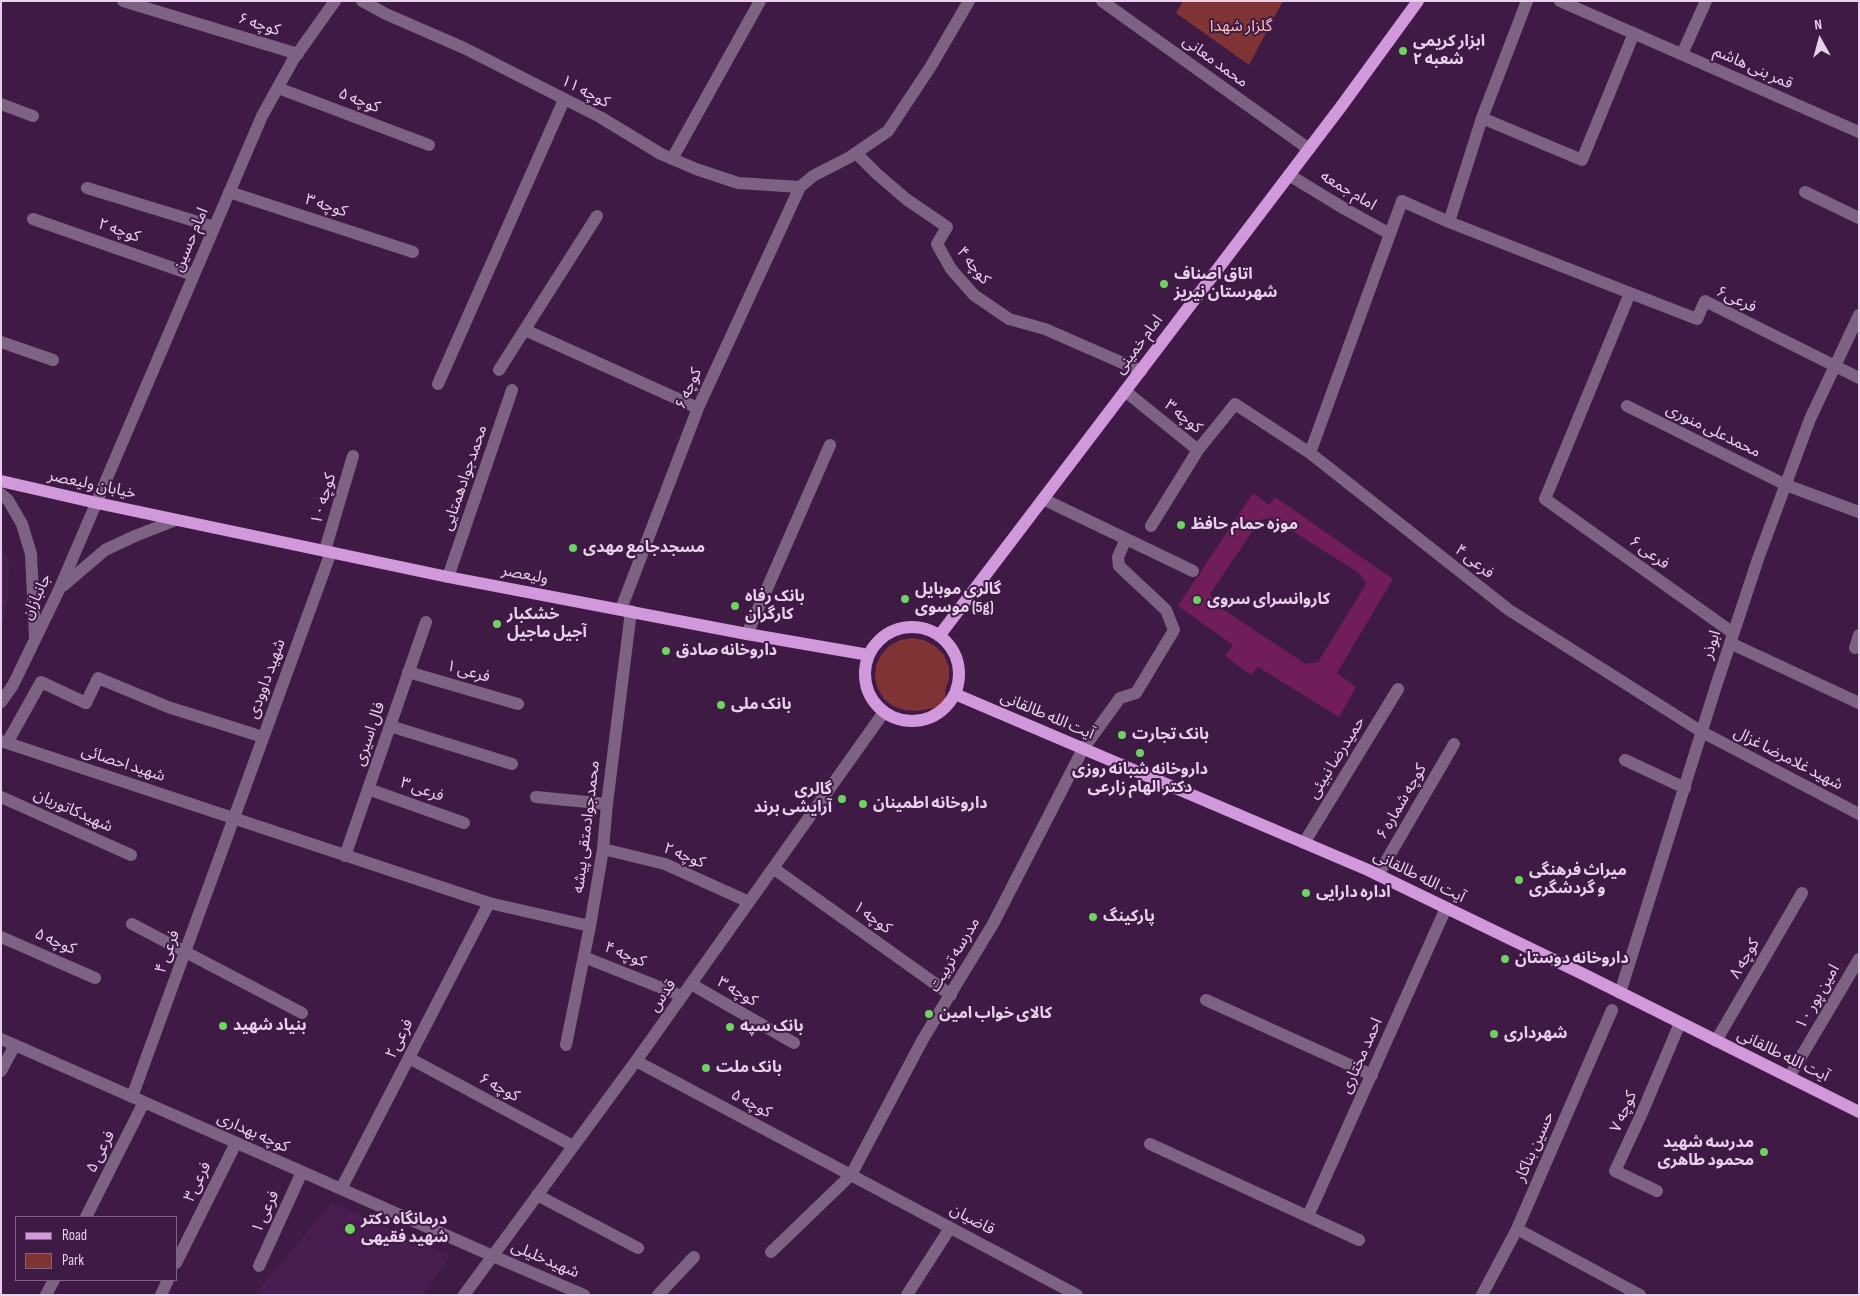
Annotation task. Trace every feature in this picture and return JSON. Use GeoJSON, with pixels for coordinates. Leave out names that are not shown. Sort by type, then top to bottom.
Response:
{"type":"FeatureCollection","features":[{"type":"Feature","properties":{"kind":"main road","name":"امام خمینی"},"geometry":{"type":"LineString","coordinates":[[939,636],[1290,175],[1418,1]]}},
{"type":"Feature","properties":{"kind":"main road","name":"خیابان ولیعصر"},"geometry":{"type":"LineString","coordinates":[[1,481],[176,520]]}},
{"type":"Feature","properties":{"kind":"main road","name":"ولیعصر"},"geometry":{"type":"LineString","coordinates":[[176,520],[448,576],[747,634],[869,655]]}},
{"type":"Feature","properties":{"kind":"main road"},"geometry":{"type":"LineString","coordinates":[[920,628],[939,636],[951,648],[958,662],[959,679],[955,694],[947,706],[936,715],[923,720],[896,719],[884,712],[872,701],[866,686],[864,670],[869,655],[881,639],[887,634],[900,629],[920,628]]}},
{"type":"Feature","properties":{"kind":"main road","name":"آیت الله طالقانی"},"geometry":{"type":"LineString","coordinates":[[955,694],[1378,875],[1859,1112]]}},
{"type":"Feature","properties":{"kind":"street","name":"کوچه ۶"},"geometry":{"type":"LineString","coordinates":[[123,1],[298,54]]}},
{"type":"Feature","properties":{"kind":"street","name":"امام حسین"},"geometry":{"type":"LineString","coordinates":[[97,503],[262,116],[298,54],[335,1]]}},
{"type":"Feature","properties":{"kind":"street","name":"کوچه ۱۱"},"geometry":{"type":"LineString","coordinates":[[362,1],[386,14],[464,48],[600,117],[672,159],[738,183],[800,188]]}},
{"type":"Feature","properties":{"kind":"street"},"geometry":{"type":"LineString","coordinates":[[672,159],[760,1]]}},
{"type":"Feature","properties":{"kind":"street","name":"محمد معانی"},"geometry":{"type":"LineString","coordinates":[[1102,1],[1309,149]]}},
{"type":"Feature","properties":{"kind":"street"},"geometry":{"type":"LineString","coordinates":[[1449,222],[1482,118],[1527,1]]}},
{"type":"Feature","properties":{"kind":"street","name":"قمر بنی هاشم"},"geometry":{"type":"LineString","coordinates":[[1560,1],[1581,6],[1634,33],[1859,132]]}},
{"type":"Feature","properties":{"kind":"street"},"geometry":{"type":"LineString","coordinates":[[1682,54],[1706,1]]}},
{"type":"Feature","properties":{"kind":"street"},"geometry":{"type":"LineString","coordinates":[[800,188],[813,176],[856,153],[888,131],[931,66],[966,2]]}},
{"type":"Feature","properties":{"kind":"street"},"geometry":{"type":"LineString","coordinates":[[1482,118],[1582,160],[1634,33]]}},
{"type":"Feature","properties":{"kind":"street","name":"کوچه ۵"},"geometry":{"type":"LineString","coordinates":[[278,88],[429,144]]}},
{"type":"Feature","properties":{"kind":"street"},"geometry":{"type":"LineString","coordinates":[[438,384],[564,100]]}},
{"type":"Feature","properties":{"kind":"street"},"geometry":{"type":"LineString","coordinates":[[1,104],[33,116]]}},
{"type":"Feature","properties":{"kind":"street","name":"کوچه ۴"},"geometry":{"type":"LineString","coordinates":[[856,153],[906,199],[947,227],[937,244],[952,270],[974,295],[1009,318],[1045,329],[1141,370]]}},
{"type":"Feature","properties":{"kind":"street","name":"امام جمعه"},"geometry":{"type":"LineString","coordinates":[[1290,175],[1390,234]]}},
{"type":"Feature","properties":{"kind":"street"},"geometry":{"type":"LineString","coordinates":[[87,188],[214,227]]}},
{"type":"Feature","properties":{"kind":"street","name":"۶ کوچه"},"geometry":{"type":"LineString","coordinates":[[626,610],[698,408],[800,188]]}},
{"type":"Feature","properties":{"kind":"street","name":"کوچه ۳"},"geometry":{"type":"LineString","coordinates":[[229,192],[413,252]]}},
{"type":"Feature","properties":{"kind":"street"},"geometry":{"type":"LineString","coordinates":[[1805,192],[1859,218]]}},
{"type":"Feature","properties":{"kind":"street"},"geometry":{"type":"LineString","coordinates":[[1310,453],[1402,201],[1449,222],[1630,292]]}},
{"type":"Feature","properties":{"kind":"street"},"geometry":{"type":"LineString","coordinates":[[499,370],[597,216]]}},
{"type":"Feature","properties":{"kind":"street","name":"کوچه ۲"},"geometry":{"type":"LineString","coordinates":[[33,219],[194,275]]}},
{"type":"Feature","properties":{"kind":"street","name":"فرعی۶"},"geometry":{"type":"LineString","coordinates":[[1630,292],[1697,319],[1705,301],[1834,366]]}},
{"type":"Feature","properties":{"kind":"street","name":"فرعی ۶"},"geometry":{"type":"LineString","coordinates":[[1630,292],[1546,499],[1732,638],[1859,703]]}},
{"type":"Feature","properties":{"kind":"street","name":"ابوذر"},"geometry":{"type":"LineString","coordinates":[[1620,993],[1758,559],[1810,419],[1859,315]]}},
{"type":"Feature","properties":{"kind":"street"},"geometry":{"type":"LineString","coordinates":[[525,330],[698,408]]}},
{"type":"Feature","properties":{"kind":"street"},"geometry":{"type":"LineString","coordinates":[[1,342],[53,360]]}},
{"type":"Feature","properties":{"kind":"street"},"geometry":{"type":"LineString","coordinates":[[1834,366],[1859,378]]}},
{"type":"Feature","properties":{"kind":"street","name":"محمدجوادهمتایی"},"geometry":{"type":"LineString","coordinates":[[448,576],[512,390]]}},
{"type":"Feature","properties":{"kind":"street","name":"کوچه ۳"},"geometry":{"type":"LineString","coordinates":[[1125,391],[1198,450],[1235,404]]}},
{"type":"Feature","properties":{"kind":"street","name":"فرعی ۴"},"geometry":{"type":"LineString","coordinates":[[1235,404],[1310,453],[1509,610],[1702,732]]}},
{"type":"Feature","properties":{"kind":"street","name":"محمدعلی منوری"},"geometry":{"type":"LineString","coordinates":[[1627,406],[1786,484],[1859,512]]}},
{"type":"Feature","properties":{"kind":"street"},"geometry":{"type":"LineString","coordinates":[[747,634],[830,445]]}},
{"type":"Feature","properties":{"kind":"street"},"geometry":{"type":"LineString","coordinates":[[1151,526],[1198,450]]}},
{"type":"Feature","properties":{"kind":"street","name":"کوچه ۱۰"},"geometry":{"type":"LineString","coordinates":[[328,551],[354,456]]}},
{"type":"Feature","properties":{"kind":"street"},"geometry":{"type":"LineString","coordinates":[[1,494],[8,500],[22,524],[31,554],[35,640]]}},
{"type":"Feature","properties":{"kind":"street"},"geometry":{"type":"LineString","coordinates":[[1043,499],[1193,571]]}},
{"type":"Feature","properties":{"kind":"street","name":"جانبازان"},"geometry":{"type":"LineString","coordinates":[[1,702],[13,686],[59,590],[97,503]]}},
{"type":"Feature","properties":{"kind":"street"},"geometry":{"type":"LineString","coordinates":[[59,590],[105,550],[176,520]]}},
{"type":"Feature","properties":{"kind":"street","name":"مدرسه تربیت"},"geometry":{"type":"LineString","coordinates":[[771,1252],[851,1175],[923,1039],[992,924],[1083,749],[1120,698],[1136,693],[1174,630],[1166,610],[1119,566],[1118,557],[1126,539]]}},
{"type":"Feature","properties":{"kind":"street","name":"شهید داوودی"},"geometry":{"type":"LineString","coordinates":[[234,818],[328,551]]}},
{"type":"Feature","properties":{"kind":"street","name":"محمدجوادمتقی پیشه"},"geometry":{"type":"LineString","coordinates":[[566,1045],[604,849],[626,610]]}},
{"type":"Feature","properties":{"kind":"street","name":"فال اسیری"},"geometry":{"type":"LineString","coordinates":[[345,856],[426,622]]}},
{"type":"Feature","properties":{"kind":"street","name":"فرعی ۱"},"geometry":{"type":"LineString","coordinates":[[408,672],[518,704]]}},
{"type":"Feature","properties":{"kind":"street"},"geometry":{"type":"LineString","coordinates":[[4,742],[42,682],[86,703],[98,678],[168,707],[263,737]]}},
{"type":"Feature","properties":{"kind":"street","name":"حمیدرضا نبیئی"},"geometry":{"type":"LineString","coordinates":[[1304,843],[1398,689]]}},
{"type":"Feature","properties":{"kind":"street","name":"قدس"},"geometry":{"type":"LineString","coordinates":[[464,1295],[636,1061],[884,712]]}},
{"type":"Feature","properties":{"kind":"street"},"geometry":{"type":"LineString","coordinates":[[390,726],[512,764]]}},
{"type":"Feature","properties":{"kind":"street","name":"شهید غلامرضا غزال"},"geometry":{"type":"LineString","coordinates":[[1702,732],[1859,814]]}},
{"type":"Feature","properties":{"kind":"street","name":"شهید احصائی"},"geometry":{"type":"LineString","coordinates":[[4,742],[489,904],[590,926]]}},
{"type":"Feature","properties":{"kind":"street","name":"کوچه شماره ۶"},"geometry":{"type":"LineString","coordinates":[[1378,875],[1454,744]]}},
{"type":"Feature","properties":{"kind":"street"},"geometry":{"type":"LineString","coordinates":[[1625,760],[1684,788]]}},
{"type":"Feature","properties":{"kind":"street","name":"فرعی ۳"},"geometry":{"type":"LineString","coordinates":[[368,789],[464,823]]}},
{"type":"Feature","properties":{"kind":"street"},"geometry":{"type":"LineString","coordinates":[[536,797],[607,804]]}},
{"type":"Feature","properties":{"kind":"street","name":"شهیدکاتوریان"},"geometry":{"type":"LineString","coordinates":[[1,798],[131,854]]}},
{"type":"Feature","properties":{"kind":"street","name":"فرعی ۴"},"geometry":{"type":"LineString","coordinates":[[132,1097],[234,818]]}},
{"type":"Feature","properties":{"kind":"street","name":"کوچه ۲"},"geometry":{"type":"LineString","coordinates":[[604,849],[665,864],[749,902]]}},
{"type":"Feature","properties":{"kind":"street","name":"کوچه ۱"},"geometry":{"type":"LineString","coordinates":[[774,868],[951,994]]}},
{"type":"Feature","properties":{"kind":"street","name":"کوچه ۸"},"geometry":{"type":"LineString","coordinates":[[1716,1041],[1802,893]]}},
{"type":"Feature","properties":{"kind":"street","name":"فرعی۲"},"geometry":{"type":"LineString","coordinates":[[341,1189],[489,904]]}},
{"type":"Feature","properties":{"kind":"street","name":"احمد مختاری"},"geometry":{"type":"LineString","coordinates":[[1308,1216],[1446,908]]}},
{"type":"Feature","properties":{"kind":"street"},"geometry":{"type":"LineString","coordinates":[[132,924],[302,1012]]}},
{"type":"Feature","properties":{"kind":"street","name":"کوچه ۵"},"geometry":{"type":"LineString","coordinates":[[1,937],[95,978]]}},
{"type":"Feature","properties":{"kind":"street","name":"کوچه ۴"},"geometry":{"type":"LineString","coordinates":[[584,956],[682,996]]}},
{"type":"Feature","properties":{"kind":"street","name":"امین پور ۱۰"},"geometry":{"type":"LineString","coordinates":[[1789,1078],[1859,960]]}},
{"type":"Feature","properties":{"kind":"street","name":"کوچه ۳"},"geometry":{"type":"LineString","coordinates":[[691,984],[794,1043]]}},
{"type":"Feature","properties":{"kind":"street"},"geometry":{"type":"LineString","coordinates":[[1206,1000],[1372,1075]]}},
{"type":"Feature","properties":{"kind":"street","name":"حسین بناکار"},"geometry":{"type":"LineString","coordinates":[[1482,1295],[1517,1229],[1612,1010]]}},
{"type":"Feature","properties":{"kind":"street","name":"کوچه ۷"},"geometry":{"type":"LineString","coordinates":[[1657,1191],[1614,1171],[1642,1113],[1680,1023]]}},
{"type":"Feature","properties":{"kind":"street","name":"کوچه بهداری"},"geometry":{"type":"LineString","coordinates":[[1,1039],[493,1256]]}},
{"type":"Feature","properties":{"kind":"street"},"geometry":{"type":"LineString","coordinates":[[1,1071],[15,1045]]}},
{"type":"Feature","properties":{"kind":"street","name":"کوچه ۶"},"geometry":{"type":"LineString","coordinates":[[409,1058],[574,1146]]}},
{"type":"Feature","properties":{"kind":"street","name":"کوچه ۵"},"geometry":{"type":"LineString","coordinates":[[636,1061],[851,1175]]}},
{"type":"Feature","properties":{"kind":"street","name":"فرعی ۵"},"geometry":{"type":"LineString","coordinates":[[87,1216],[144,1102]]}},
{"type":"Feature","properties":{"kind":"street","name":"فرعی۳"},"geometry":{"type":"LineString","coordinates":[[178,1259],[236,1143]]}},
{"type":"Feature","properties":{"kind":"street"},"geometry":{"type":"LineString","coordinates":[[1150,1144],[1359,1240]]}},
{"type":"Feature","properties":{"kind":"street","name":"فرعی ۱"},"geometry":{"type":"LineString","coordinates":[[259,1266],[302,1172]]}},
{"type":"Feature","properties":{"kind":"street","name":"قاضیان"},"geometry":{"type":"LineString","coordinates":[[851,1175],[1077,1295]]}},
{"type":"Feature","properties":{"kind":"street"},"geometry":{"type":"LineString","coordinates":[[537,1194],[638,1248]]}},
{"type":"Feature","properties":{"kind":"street"},"geometry":{"type":"LineString","coordinates":[[907,1295],[950,1228]]}},
{"type":"Feature","properties":{"kind":"street"},"geometry":{"type":"LineString","coordinates":[[1517,1229],[1640,1295]]}},
{"type":"Feature","properties":{"kind":"street","name":"شهیدخلیلی"},"geometry":{"type":"LineString","coordinates":[[493,1256],[584,1295]]}},
{"type":"Feature","properties":{"kind":"street"},"geometry":{"type":"LineString","coordinates":[[658,1295],[694,1257]]}},
{"type":"Feature","properties":{"kind":"street"},"geometry":{"type":"LineString","coordinates":[[46,1295],[53,1281]]}},
{"type":"Feature","properties":{"kind":"street"},"geometry":{"type":"LineString","coordinates":[[160,1295],[167,1281]]}},
{"type":"Feature","properties":{"kind":"shaded area"},"geometry":{"type":"Polygon","coordinates":[[[1,544],[9,560],[8,598],[1,631],[1,544]]]}},
{"type":"Feature","properties":{"kind":"shaded area","name":"درمانگاه دکتر شهید فقیهی"},"geometry":{"type":"Polygon","coordinates":[[[332,1202],[450,1256],[423,1295],[254,1295],[332,1202]]]}},
{"type":"Feature","properties":{"kind":"green space","name":"گلزار شهدا"},"geometry":{"type":"Polygon","coordinates":[[[1183,1],[1283,1],[1249,65],[1176,13],[1183,1]]]}},
{"type":"Feature","properties":{"kind":"green space"},"geometry":{"type":"Polygon","coordinates":[[[912,638],[924,640],[935,646],[944,655],[949,667],[949,679],[945,691],[947,706],[916,711],[904,710],[893,706],[884,699],[878,689],[875,678],[876,666],[881,655],[889,646],[900,640],[912,638]]]}},
{"type":"Feature","properties":{"kind":"building","name":"کاروانسرای سروی"},"geometry":{"type":"Polygon","coordinates":[[[1253,493],[1269,505],[1275,497],[1393,579],[1337,673],[1356,687],[1339,717],[1258,667],[1251,675],[1225,656],[1233,645],[1178,606],[1253,493]],[[1272,518],[1260,520],[1210,594],[1216,605],[1306,664],[1318,662],[1366,584],[1359,573],[1272,518]]]}},
{"type":"Feature","properties":{"kind":"place","name":"ابزار کریمی شعبه ۲"},"geometry":{"type":"Point","coordinates":[1403,51]}},
{"type":"Feature","properties":{"kind":"place","name":"اتاق اصناف شهرستان نیریز"},"geometry":{"type":"Point","coordinates":[1164,284]}},
{"type":"Feature","properties":{"kind":"place","name":"موزه حمام حافظ"},"geometry":{"type":"Point","coordinates":[1181,525]}},
{"type":"Feature","properties":{"kind":"place","name":"مسجدجامع مهدی"},"geometry":{"type":"Point","coordinates":[573,548]}},
{"type":"Feature","properties":{"kind":"place","name":"گالری موبایل موسوی (5g)"},"geometry":{"type":"Point","coordinates":[905,599]}},
{"type":"Feature","properties":{"kind":"place","name":"کاروانسرای سروی"},"geometry":{"type":"Point","coordinates":[1197,600]}},
{"type":"Feature","properties":{"kind":"place","name":"بانک رفاه کارگران"},"geometry":{"type":"Point","coordinates":[735,606]}},
{"type":"Feature","properties":{"kind":"place","name":"خشکبار آجیل ماجیل"},"geometry":{"type":"Point","coordinates":[497,624]}},
{"type":"Feature","properties":{"kind":"place","name":"داروخانه صادق"},"geometry":{"type":"Point","coordinates":[666,651]}},
{"type":"Feature","properties":{"kind":"place","name":"بانک ملی"},"geometry":{"type":"Point","coordinates":[721,705]}},
{"type":"Feature","properties":{"kind":"place","name":"بانک تجارت"},"geometry":{"type":"Point","coordinates":[1122,735]}},
{"type":"Feature","properties":{"kind":"place","name":"داروخانه شبانه روزی دکتر الهام زارعی"},"geometry":{"type":"Point","coordinates":[1140,753]}},
{"type":"Feature","properties":{"kind":"place","name":"گالری آرایشی برند"},"geometry":{"type":"Point","coordinates":[842,799]}},
{"type":"Feature","properties":{"kind":"place","name":"داروخانه اطمینان"},"geometry":{"type":"Point","coordinates":[863,804]}},
{"type":"Feature","properties":{"kind":"place","name":"میراث فرهنگی و گردشگری"},"geometry":{"type":"Point","coordinates":[1519,880]}},
{"type":"Feature","properties":{"kind":"place","name":"اداره دارایی"},"geometry":{"type":"Point","coordinates":[1306,893]}},
{"type":"Feature","properties":{"kind":"place","name":"پارکینگ"},"geometry":{"type":"Point","coordinates":[1093,917]}},
{"type":"Feature","properties":{"kind":"place","name":"داروخانه دوستان"},"geometry":{"type":"Point","coordinates":[1505,959]}},
{"type":"Feature","properties":{"kind":"place","name":"کالای خواب امین"},"geometry":{"type":"Point","coordinates":[929,1014]}},
{"type":"Feature","properties":{"kind":"place","name":"بنیاد شهید"},"geometry":{"type":"Point","coordinates":[223,1026]}},
{"type":"Feature","properties":{"kind":"place","name":"بانک سپه"},"geometry":{"type":"Point","coordinates":[730,1027]}},
{"type":"Feature","properties":{"kind":"place","name":"شهرداری"},"geometry":{"type":"Point","coordinates":[1494,1034]}},
{"type":"Feature","properties":{"kind":"place","name":"بانک ملت"},"geometry":{"type":"Point","coordinates":[706,1068]}},
{"type":"Feature","properties":{"kind":"place","name":"مدرسه شهید محمود طاهری"},"geometry":{"type":"Point","coordinates":[1764,1152]}},
{"type":"Feature","properties":{"kind":"place","name":"درمانگاه دکتر شهید فقیهی"},"geometry":{"type":"Point","coordinates":[350,1229]}}]}
